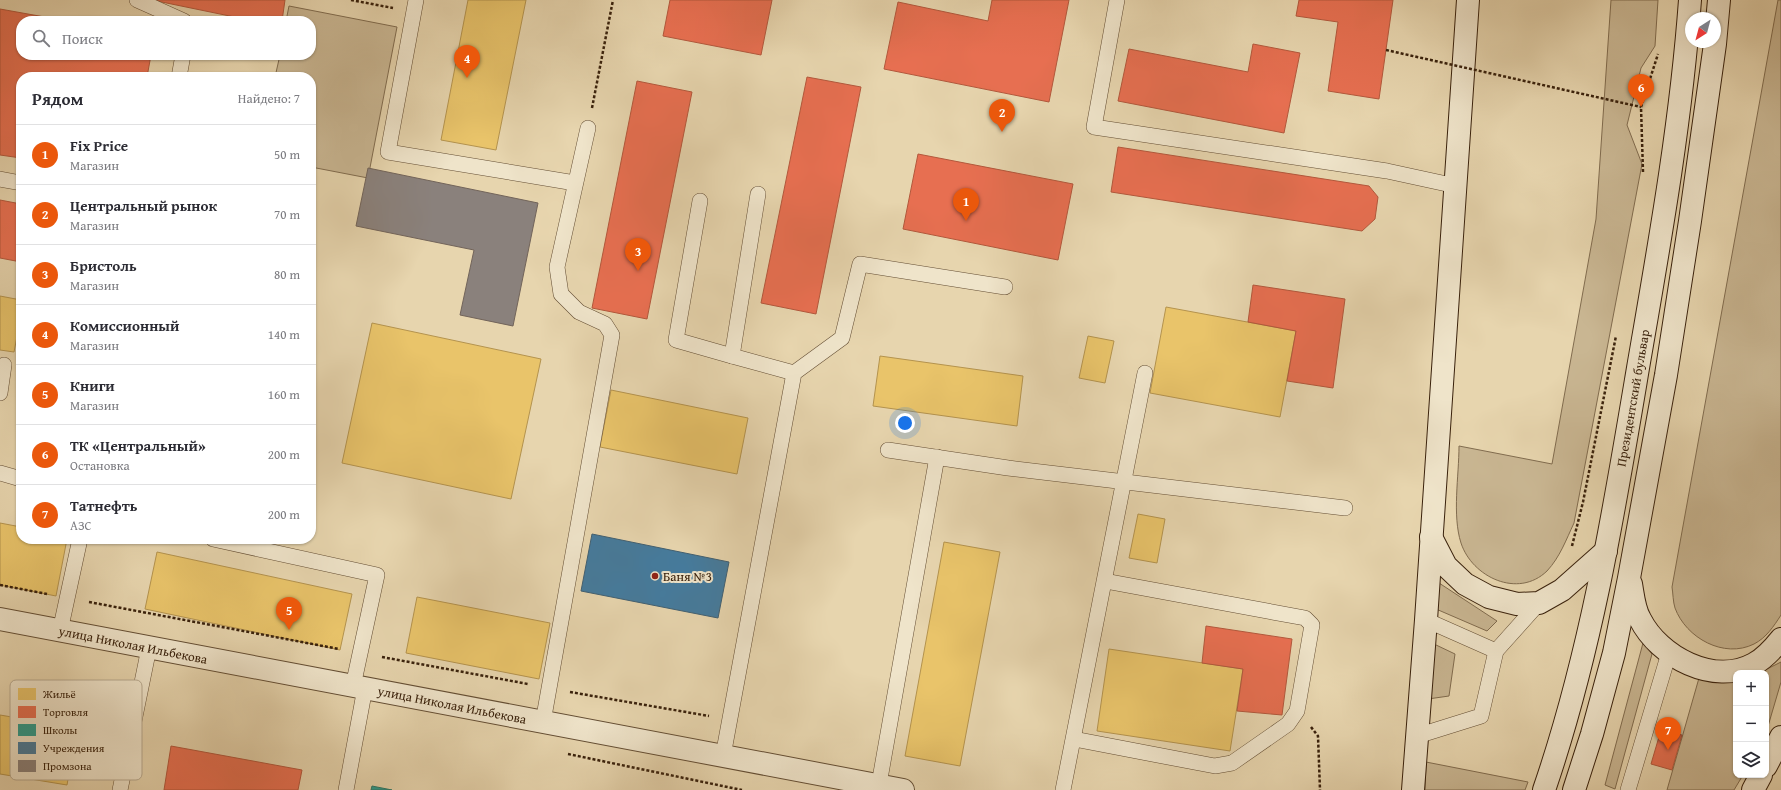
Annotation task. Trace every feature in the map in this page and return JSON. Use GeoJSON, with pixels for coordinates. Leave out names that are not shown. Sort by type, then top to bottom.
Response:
{"type":"FeatureCollection","features":[{"type":"Feature","properties":{"kind":"main road"},"geometry":{"type":"LineString","coordinates":[[1413,790],[1468,0]]}},
{"type":"Feature","properties":{"kind":"main road","name":"Президентский бульвар"},"geometry":{"type":"LineString","coordinates":[[1544,790],[1580,675],[1606,551],[1664,218],[1687,42],[1690,0]]}},
{"type":"Feature","properties":{"kind":"main road"},"geometry":{"type":"LineString","coordinates":[[1574,790],[1592,734],[1614,653],[1629,578],[1666,375],[1690,221],[1715,44],[1719,0]]}},
{"type":"Feature","properties":{"kind":"main road"},"geometry":{"type":"LineString","coordinates":[[1431,536],[1446,566],[1466,584],[1489,597],[1517,604],[1539,602],[1562,590],[1606,551]]}},
{"type":"Feature","properties":{"kind":"main road"},"geometry":{"type":"LineString","coordinates":[[1629,578],[1639,618],[1651,637],[1669,653],[1689,664],[1711,671],[1732,671],[1753,664],[1770,652],[1781,639]]}},
{"type":"Feature","properties":{"kind":"main road","name":"улица Николая Ильбекова"},"geometry":{"type":"LineString","coordinates":[[0,619],[723,756],[878,788],[903,790]]}},
{"type":"Feature","properties":{"kind":"main road"},"geometry":{"type":"LineString","coordinates":[[1769,760],[1781,737]]}},
{"type":"Feature","properties":{"kind":"main road"},"geometry":{"type":"LineString","coordinates":[[1753,790],[1759,778]]}},
{"type":"Feature","properties":{"kind":"lane"},"geometry":{"type":"LineString","coordinates":[[137,0],[173,16]]}},
{"type":"Feature","properties":{"kind":"lane"},"geometry":{"type":"LineString","coordinates":[[1117,0],[1094,127],[1387,171],[1456,186]]}},
{"type":"Feature","properties":{"kind":"lane"},"geometry":{"type":"LineString","coordinates":[[414,6],[388,152],[575,183]]}},
{"type":"Feature","properties":{"kind":"lane"},"geometry":{"type":"LineString","coordinates":[[180,72],[182,60]]}},
{"type":"Feature","properties":{"kind":"lane"},"geometry":{"type":"LineString","coordinates":[[544,722],[612,336],[605,324],[579,312],[561,294],[558,268],[588,128]]}},
{"type":"Feature","properties":{"kind":"lane"},"geometry":{"type":"LineString","coordinates":[[0,179],[16,182]]}},
{"type":"Feature","properties":{"kind":"lane"},"geometry":{"type":"LineString","coordinates":[[732,356],[758,194]]}},
{"type":"Feature","properties":{"kind":"lane"},"geometry":{"type":"LineString","coordinates":[[700,201],[676,340],[794,373]]}},
{"type":"Feature","properties":{"kind":"lane"},"geometry":{"type":"LineString","coordinates":[[723,756],[794,373],[842,338],[860,264],[1005,287]]}},
{"type":"Feature","properties":{"kind":"lane"},"geometry":{"type":"LineString","coordinates":[[0,394],[4,366]]}},
{"type":"Feature","properties":{"kind":"lane"},"geometry":{"type":"LineString","coordinates":[[1063,790],[1145,373]]}},
{"type":"Feature","properties":{"kind":"lane"},"geometry":{"type":"LineString","coordinates":[[888,450],[1124,482],[1345,508]]}},
{"type":"Feature","properties":{"kind":"lane"},"geometry":{"type":"LineString","coordinates":[[878,788],[937,457]]}},
{"type":"Feature","properties":{"kind":"lane"},"geometry":{"type":"LineString","coordinates":[[0,473],[16,478]]}},
{"type":"Feature","properties":{"kind":"lane"},"geometry":{"type":"LineString","coordinates":[[60,631],[79,544]]}},
{"type":"Feature","properties":{"kind":"lane"},"geometry":{"type":"LineString","coordinates":[[236,544],[377,575],[359,687],[346,790]]}},
{"type":"Feature","properties":{"kind":"lane"},"geometry":{"type":"LineString","coordinates":[[1074,739],[1215,766],[1232,763],[1288,724],[1297,711],[1312,625],[1305,618],[1104,581]]}},
{"type":"Feature","properties":{"kind":"lane"},"geometry":{"type":"LineString","coordinates":[[1416,736],[1481,716],[1496,651],[1539,602]]}},
{"type":"Feature","properties":{"kind":"lane"},"geometry":{"type":"LineString","coordinates":[[1426,620],[1496,651]]}},
{"type":"Feature","properties":{"kind":"lane"},"geometry":{"type":"LineString","coordinates":[[142,682],[149,648]]}},
{"type":"Feature","properties":{"kind":"lane"},"geometry":{"type":"LineString","coordinates":[[1628,790],[1669,653]]}},
{"type":"Feature","properties":{"kind":"lane"},"geometry":{"type":"LineString","coordinates":[[120,790],[122,780]]}},
{"type":"Feature","properties":{"kind":"path"},"geometry":{"type":"LineString","coordinates":[[351,0],[414,6]]}},
{"type":"Feature","properties":{"kind":"path"},"geometry":{"type":"LineString","coordinates":[[588,128],[613,0]]}},
{"type":"Feature","properties":{"kind":"path"},"geometry":{"type":"LineString","coordinates":[[1643,177],[1640,107],[1660,48]]}},
{"type":"Feature","properties":{"kind":"path"},"geometry":{"type":"LineString","coordinates":[[1386,50],[1640,107]]}},
{"type":"Feature","properties":{"kind":"path"},"geometry":{"type":"LineString","coordinates":[[1571,554],[1617,332]]}},
{"type":"Feature","properties":{"kind":"path"},"geometry":{"type":"LineString","coordinates":[[1297,711],[1318,736],[1320,790]]}},
{"type":"Feature","properties":{"kind":"shaded area"},"geometry":{"type":"Polygon","coordinates":[[[1611,0],[1658,0],[1655,46],[1641,68],[1627,125],[1642,164],[1574,523],[1559,554],[1552,566],[1547,571],[1535,579],[1523,583],[1510,583],[1497,580],[1485,574],[1475,566],[1461,543],[1458,532],[1456,508],[1459,446],[1552,464],[1596,219],[1611,0]]]}},
{"type":"Feature","properties":{"kind":"shaded area"},"geometry":{"type":"Polygon","coordinates":[[[1778,0],[1781,0],[1781,615],[1769,631],[1754,644],[1742,648],[1731,649],[1707,643],[1697,637],[1688,628],[1680,619],[1675,608],[1672,587],[1778,0]]]}},
{"type":"Feature","properties":{"kind":"shaded area"},"geometry":{"type":"Polygon","coordinates":[[[289,6],[397,27],[368,178],[316,168],[316,72],[276,72],[279,60],[316,60],[316,16],[287,16],[289,6]]]}},
{"type":"Feature","properties":{"kind":"shaded area"},"geometry":{"type":"Polygon","coordinates":[[[1436,581],[1497,621],[1487,631],[1436,609],[1436,581]]]}},
{"type":"Feature","properties":{"kind":"shaded area"},"geometry":{"type":"Polygon","coordinates":[[[1643,643],[1652,654],[1615,789],[1605,785],[1643,643]]]}},
{"type":"Feature","properties":{"kind":"shaded area"},"geometry":{"type":"Polygon","coordinates":[[[1434,644],[1455,654],[1449,696],[1428,699],[1434,644]]]}},
{"type":"Feature","properties":{"kind":"shaded area"},"geometry":{"type":"Polygon","coordinates":[[[1781,662],[1781,682],[1769,723],[1769,670],[1765,670],[1781,662]]]}},
{"type":"Feature","properties":{"kind":"shaded area"},"geometry":{"type":"Polygon","coordinates":[[[1699,678],[1733,682],[1733,778],[1741,778],[1734,790],[1667,790],[1699,678]]]}},
{"type":"Feature","properties":{"kind":"shaded area"},"geometry":{"type":"Polygon","coordinates":[[[1426,762],[1528,782],[1525,790],[1425,790],[1426,762]]]}},
{"type":"Feature","properties":{"kind":"building: Жильё"},"geometry":{"type":"Polygon","coordinates":[[[468,0],[526,0],[496,150],[441,140],[468,0]]]}},
{"type":"Feature","properties":{"kind":"building: Жильё"},"geometry":{"type":"Polygon","coordinates":[[[0,296],[16,299],[16,342],[14,352],[0,350],[0,296]]]}},
{"type":"Feature","properties":{"kind":"building: Жильё"},"geometry":{"type":"Polygon","coordinates":[[[1166,307],[1296,331],[1280,417],[1150,393],[1166,307]]]}},
{"type":"Feature","properties":{"kind":"building: Жильё"},"geometry":{"type":"Polygon","coordinates":[[[372,323],[541,359],[511,499],[342,463],[372,323]]]}},
{"type":"Feature","properties":{"kind":"building: Жильё"},"geometry":{"type":"Polygon","coordinates":[[[1088,336],[1114,341],[1105,383],[1079,378],[1088,336]]]}},
{"type":"Feature","properties":{"kind":"building: Жильё"},"geometry":{"type":"Polygon","coordinates":[[[880,356],[1023,376],[1017,426],[873,406],[880,356]]]}},
{"type":"Feature","properties":{"kind":"building: Жильё"},"geometry":{"type":"Polygon","coordinates":[[[611,390],[748,418],[737,474],[600,447],[611,390]]]}},
{"type":"Feature","properties":{"kind":"building: Жильё"},"geometry":{"type":"Polygon","coordinates":[[[1138,514],[1165,519],[1157,563],[1129,558],[1138,514]]]}},
{"type":"Feature","properties":{"kind":"building: Жильё"},"geometry":{"type":"Polygon","coordinates":[[[0,523],[16,526],[16,544],[66,544],[56,596],[0,585],[0,523]]]}},
{"type":"Feature","properties":{"kind":"building: Жильё"},"geometry":{"type":"Polygon","coordinates":[[[944,542],[1000,552],[960,766],[905,756],[944,542]]]}},
{"type":"Feature","properties":{"kind":"building: Жильё"},"geometry":{"type":"Polygon","coordinates":[[[157,552],[352,594],[340,650],[145,609],[157,552]]]}},
{"type":"Feature","properties":{"kind":"building: Жильё"},"geometry":{"type":"Polygon","coordinates":[[[417,597],[550,623],[539,679],[406,653],[417,597]]]}},
{"type":"Feature","properties":{"kind":"building: Жильё"},"geometry":{"type":"Polygon","coordinates":[[[1109,649],[1243,669],[1230,751],[1097,731],[1109,649]]]}},
{"type":"Feature","properties":{"kind":"building: Жильё"},"geometry":{"type":"Polygon","coordinates":[[[0,715],[10,717],[10,776],[0,774],[0,715]]]}},
{"type":"Feature","properties":{"kind":"building: Жильё"},"geometry":{"type":"Polygon","coordinates":[[[37,780],[68,780],[67,785],[37,780]]]}},
{"type":"Feature","properties":{"kind":"building: Торговля"},"geometry":{"type":"Polygon","coordinates":[[[152,0],[285,0],[283,16],[230,16],[152,0]]]}},
{"type":"Feature","properties":{"kind":"building: Торговля"},"geometry":{"type":"Polygon","coordinates":[[[670,0],[772,0],[761,55],[663,36],[670,0]]]}},
{"type":"Feature","properties":{"kind":"building: Торговля"},"geometry":{"type":"Polygon","coordinates":[[[992,0],[1069,0],[1049,102],[884,69],[898,2],[988,21],[992,0]]]}},
{"type":"Feature","properties":{"kind":"building: Торговля"},"geometry":{"type":"Polygon","coordinates":[[[1299,0],[1393,0],[1379,99],[1328,91],[1338,22],[1296,16],[1299,0]]]}},
{"type":"Feature","properties":{"kind":"building: Торговля"},"geometry":{"type":"Polygon","coordinates":[[[0,9],[39,16],[16,16],[16,60],[150,60],[148,72],[16,72],[16,157],[0,155],[0,9]]]}},
{"type":"Feature","properties":{"kind":"building: Торговля"},"geometry":{"type":"Polygon","coordinates":[[[1253,44],[1300,53],[1284,133],[1118,101],[1129,49],[1248,72],[1253,44]]]}},
{"type":"Feature","properties":{"kind":"building: Торговля"},"geometry":{"type":"Polygon","coordinates":[[[807,77],[861,87],[816,314],[761,303],[807,77]]]}},
{"type":"Feature","properties":{"kind":"building: Торговля"},"geometry":{"type":"Polygon","coordinates":[[[637,81],[692,92],[647,319],[592,308],[637,81]]]}},
{"type":"Feature","properties":{"kind":"building: Торговля"},"geometry":{"type":"Polygon","coordinates":[[[1118,147],[1369,186],[1378,197],[1375,219],[1362,231],[1111,192],[1118,147]]]}},
{"type":"Feature","properties":{"kind":"building: Торговля"},"geometry":{"type":"Polygon","coordinates":[[[918,154],[1073,184],[1058,260],[903,229],[918,154]]]}},
{"type":"Feature","properties":{"kind":"building: Торговля"},"geometry":{"type":"Polygon","coordinates":[[[0,200],[16,203],[16,261],[0,258],[0,200]]]}},
{"type":"Feature","properties":{"kind":"building: Торговля"},"geometry":{"type":"Polygon","coordinates":[[[1253,285],[1345,299],[1333,388],[1287,381],[1296,331],[1248,322],[1253,285]]]}},
{"type":"Feature","properties":{"kind":"building: Торговля"},"geometry":{"type":"Polygon","coordinates":[[[1206,626],[1292,639],[1282,715],[1237,711],[1243,669],[1202,663],[1206,626]]]}},
{"type":"Feature","properties":{"kind":"building: Торговля"},"geometry":{"type":"Polygon","coordinates":[[[1661,730],[1682,735],[1672,770],[1651,764],[1661,730]]]}},
{"type":"Feature","properties":{"kind":"building: Торговля"},"geometry":{"type":"Polygon","coordinates":[[[171,746],[302,770],[298,790],[164,790],[171,746]]]}},
{"type":"Feature","properties":{"kind":"building: Школы"},"geometry":{"type":"Polygon","coordinates":[[[372,786],[392,790],[371,790],[372,786]]]}},
{"type":"Feature","properties":{"kind":"building: Учреждения","name":"Баня №3"},"geometry":{"type":"Polygon","coordinates":[[[592,534],[729,562],[718,618],[581,591],[592,534]]]}},
{"type":"Feature","properties":{"kind":"building: Промзона"},"geometry":{"type":"Polygon","coordinates":[[[368,168],[538,203],[513,326],[460,315],[474,250],[356,226],[368,168]]]}},
{"type":"Feature","properties":{"kind":"place","name":"Комиссионный"},"geometry":{"type":"Point","coordinates":[467,78]}},
{"type":"Feature","properties":{"kind":"place","name":"ТК «Центральный»"},"geometry":{"type":"Point","coordinates":[1641,107]}},
{"type":"Feature","properties":{"kind":"place","name":"Центральный рынок"},"geometry":{"type":"Point","coordinates":[1002,132]}},
{"type":"Feature","properties":{"kind":"place","name":"Fix Price"},"geometry":{"type":"Point","coordinates":[966,221]}},
{"type":"Feature","properties":{"kind":"place","name":"Бристоль"},"geometry":{"type":"Point","coordinates":[638,271]}},
{"type":"Feature","properties":{"kind":"place","name":"Баня №3"},"geometry":{"type":"Point","coordinates":[655,576]}},
{"type":"Feature","properties":{"kind":"place","name":"Книги"},"geometry":{"type":"Point","coordinates":[289,630]}},
{"type":"Feature","properties":{"kind":"place","name":"Татнефть"},"geometry":{"type":"Point","coordinates":[1668,750]}}]}
